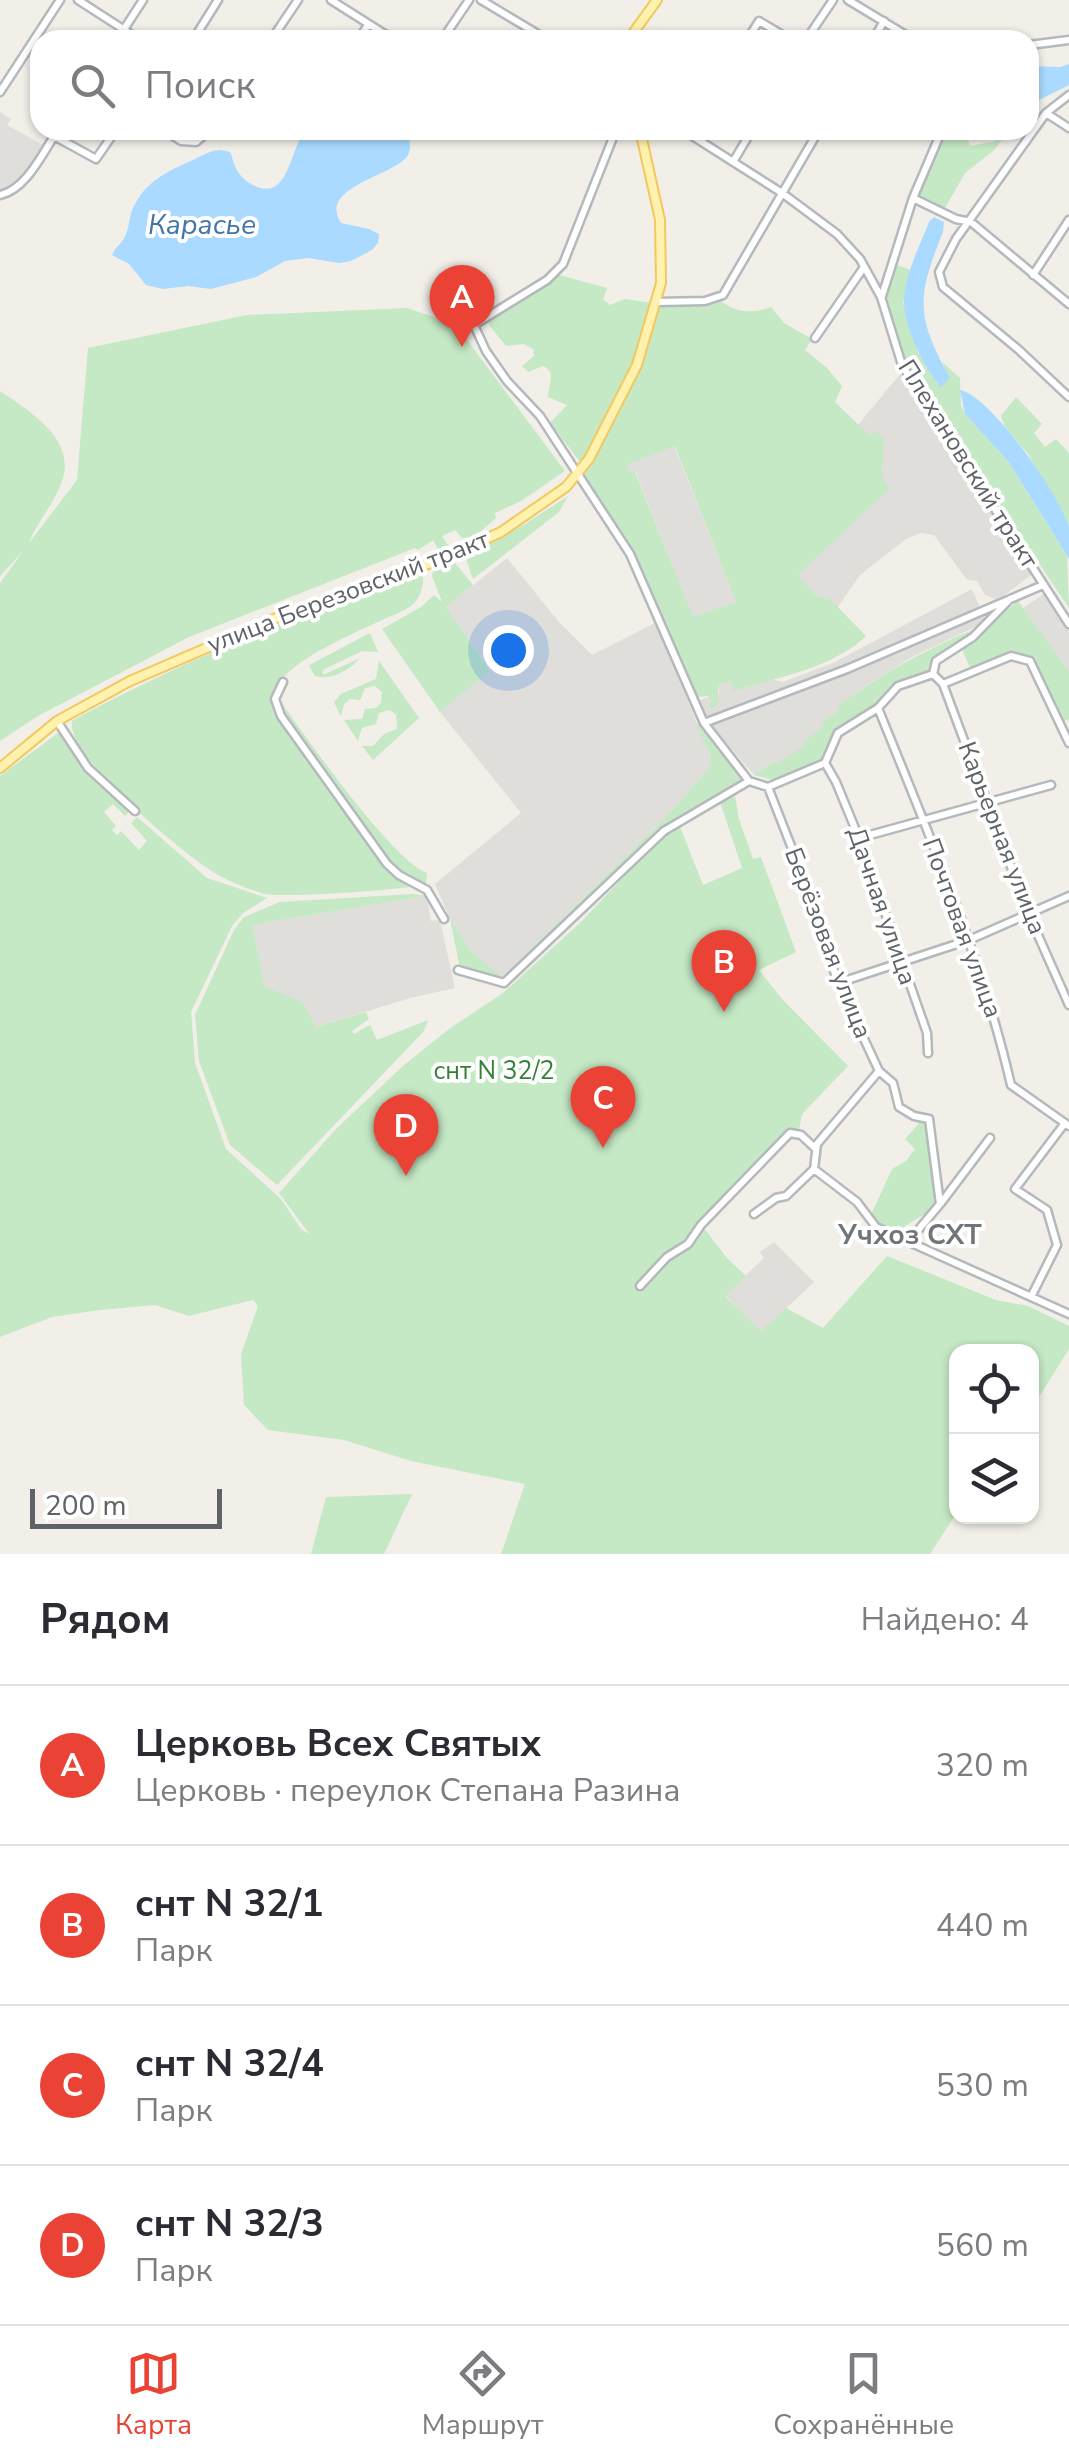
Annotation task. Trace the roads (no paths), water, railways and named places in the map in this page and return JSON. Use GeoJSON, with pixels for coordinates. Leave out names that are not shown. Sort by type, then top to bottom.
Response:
{"type":"FeatureCollection","features":[{"type":"Feature","properties":{"kind":"main road"},"geometry":{"type":"LineString","coordinates":[[635,30],[657,0]]}},
{"type":"Feature","properties":{"kind":"main road","name":"улица Березовский тракт"},"geometry":{"type":"LineString","coordinates":[[0,768],[57,721],[130,681],[258,626],[442,559],[501,532],[551,500],[580,473],[638,365],[661,283],[660,220],[642,140]]}},
{"type":"Feature","properties":{"kind":"street"},"geometry":{"type":"LineString","coordinates":[[40,30],[60,0]]}},
{"type":"Feature","properties":{"kind":"street"},"geometry":{"type":"LineString","coordinates":[[78,0],[124,30],[143,0]]}},
{"type":"Feature","properties":{"kind":"street"},"geometry":{"type":"LineString","coordinates":[[199,30],[218,0]]}},
{"type":"Feature","properties":{"kind":"street"},"geometry":{"type":"LineString","coordinates":[[277,30],[298,0]]}},
{"type":"Feature","properties":{"kind":"street"},"geometry":{"type":"LineString","coordinates":[[331,0],[377,30]]}},
{"type":"Feature","properties":{"kind":"street"},"geometry":{"type":"LineString","coordinates":[[449,30],[469,0]]}},
{"type":"Feature","properties":{"kind":"street"},"geometry":{"type":"LineString","coordinates":[[813,30],[833,0]]}},
{"type":"Feature","properties":{"kind":"street"},"geometry":{"type":"LineString","coordinates":[[848,0],[898,30]]}},
{"type":"Feature","properties":{"kind":"street"},"geometry":{"type":"LineString","coordinates":[[485,1],[532,30]]}},
{"type":"Feature","properties":{"kind":"street"},"geometry":{"type":"LineString","coordinates":[[753,30],[759,21],[775,30]]}},
{"type":"Feature","properties":{"kind":"street"},"geometry":{"type":"LineString","coordinates":[[879,30],[884,21]]}},
{"type":"Feature","properties":{"kind":"street"},"geometry":{"type":"LineString","coordinates":[[365,30],[368,25]]}},
{"type":"Feature","properties":{"kind":"street"},"geometry":{"type":"LineString","coordinates":[[1039,43],[1069,40]]}},
{"type":"Feature","properties":{"kind":"street"},"geometry":{"type":"LineString","coordinates":[[0,92],[30,46]]}},
{"type":"Feature","properties":{"kind":"street"},"geometry":{"type":"LineString","coordinates":[[1039,123],[1069,95]]}},
{"type":"Feature","properties":{"kind":"street"},"geometry":{"type":"LineString","coordinates":[[1046,113],[1069,128]]}},
{"type":"Feature","properties":{"kind":"street"},"geometry":{"type":"LineString","coordinates":[[3,195],[21,184],[51,140]]}},
{"type":"Feature","properties":{"kind":"street"},"geometry":{"type":"LineString","coordinates":[[67,140],[96,159],[109,140]]}},
{"type":"Feature","properties":{"kind":"street"},"geometry":{"type":"LineString","coordinates":[[612,140],[562,264],[547,280],[474,326],[486,352],[506,381],[540,416],[630,554],[704,723],[749,781],[768,787],[824,764],[838,733],[878,708],[898,686],[932,674],[936,660],[973,637],[1010,600]]}},
{"type":"Feature","properties":{"kind":"street","name":"Плехановский тракт"},"geometry":{"type":"LineString","coordinates":[[700,140],[837,234],[864,267],[881,297],[902,365],[1069,624]]}},
{"type":"Feature","properties":{"kind":"street"},"geometry":{"type":"LineString","coordinates":[[733,162],[746,140]]}},
{"type":"Feature","properties":{"kind":"street"},"geometry":{"type":"LineString","coordinates":[[656,302],[706,301],[722,294],[814,140]]}},
{"type":"Feature","properties":{"kind":"street"},"geometry":{"type":"LineString","coordinates":[[881,297],[913,198],[938,140]]}},
{"type":"Feature","properties":{"kind":"street"},"geometry":{"type":"LineString","coordinates":[[1027,140],[956,239],[939,272],[944,287],[1069,397]]}},
{"type":"Feature","properties":{"kind":"street"},"geometry":{"type":"LineString","coordinates":[[913,198],[971,222],[1069,304]]}},
{"type":"Feature","properties":{"kind":"street"},"geometry":{"type":"LineString","coordinates":[[1033,274],[1069,220]]}},
{"type":"Feature","properties":{"kind":"street"},"geometry":{"type":"LineString","coordinates":[[815,338],[864,267]]}},
{"type":"Feature","properties":{"kind":"street"},"geometry":{"type":"LineString","coordinates":[[704,723],[847,669],[1043,585]]}},
{"type":"Feature","properties":{"kind":"street"},"geometry":{"type":"LineString","coordinates":[[943,684],[1011,656],[1030,661],[1069,743]]}},
{"type":"Feature","properties":{"kind":"street","name":"Карьерная улица"},"geometry":{"type":"LineString","coordinates":[[932,674],[943,684],[1029,915],[1069,1005]]}},
{"type":"Feature","properties":{"kind":"street"},"geometry":{"type":"LineString","coordinates":[[283,682],[276,699],[281,716],[386,864],[427,890],[444,919]]}},
{"type":"Feature","properties":{"kind":"street","name":"Почтовая улица"},"geometry":{"type":"LineString","coordinates":[[878,708],[969,940],[994,1012],[1010,1085],[1067,1125]]}},
{"type":"Feature","properties":{"kind":"street"},"geometry":{"type":"LineString","coordinates":[[57,721],[88,768],[135,811]]}},
{"type":"Feature","properties":{"kind":"street","name":"Дачная улица"},"geometry":{"type":"LineString","coordinates":[[824,764],[836,782],[859,838],[927,1033],[928,1053]]}},
{"type":"Feature","properties":{"kind":"street"},"geometry":{"type":"LineString","coordinates":[[458,970],[504,984],[664,830],[749,781]]}},
{"type":"Feature","properties":{"kind":"street"},"geometry":{"type":"LineString","coordinates":[[859,838],[1051,785]]}},
{"type":"Feature","properties":{"kind":"street","name":"Берёзовая улица"},"geometry":{"type":"LineString","coordinates":[[768,787],[838,984],[879,1071],[893,1084],[899,1107],[914,1116],[929,1118],[940,1204]]}},
{"type":"Feature","properties":{"kind":"street"},"geometry":{"type":"LineString","coordinates":[[838,984],[969,940],[1069,896]]}},
{"type":"Feature","properties":{"kind":"street"},"geometry":{"type":"LineString","coordinates":[[754,1214],[776,1198],[786,1196],[814,1169],[816,1149],[879,1071]]}},
{"type":"Feature","properties":{"kind":"street"},"geometry":{"type":"LineString","coordinates":[[1031,1297],[1056,1245],[1046,1210],[1015,1189],[1067,1125]]}},
{"type":"Feature","properties":{"kind":"street"},"geometry":{"type":"LineString","coordinates":[[640,1286],[667,1257],[688,1244],[701,1225],[790,1134],[801,1135],[816,1149]]}},
{"type":"Feature","properties":{"kind":"street"},"geometry":{"type":"LineString","coordinates":[[909,1240],[990,1138]]}},
{"type":"Feature","properties":{"kind":"street"},"geometry":{"type":"LineString","coordinates":[[814,1169],[857,1202],[876,1228],[1069,1314]]}},
{"type":"Feature","properties":{"kind":"water"},"geometry":{"type":"Polygon","coordinates":[[[1069,64],[1069,85],[1039,100],[1039,66],[1069,64]]]}},
{"type":"Feature","properties":{"kind":"water","name":"Карасье"},"geometry":{"type":"Polygon","coordinates":[[[300,140],[409,140],[408,155],[401,162],[348,191],[340,200],[336,210],[341,223],[379,234],[372,250],[351,261],[285,261],[256,277],[211,289],[163,289],[146,285],[129,264],[112,255],[126,233],[142,193],[165,174],[208,153],[231,153],[238,172],[248,182],[265,189],[275,186],[288,170],[300,140]]]}},
{"type":"Feature","properties":{"kind":"water"},"geometry":{"type":"Polygon","coordinates":[[[934,217],[944,222],[943,232],[928,273],[924,306],[930,338],[950,378],[941,387],[916,346],[904,309],[910,270],[934,217]]]}},
{"type":"Feature","properties":{"kind":"water"},"geometry":{"type":"Polygon","coordinates":[[[960,390],[989,410],[1039,472],[1069,528],[1069,559],[1008,461],[965,414],[960,390]]]}},
{"type":"Feature","properties":{"kind":"place","name":"Церковь Всех Святых"},"geometry":{"type":"Point","coordinates":[462,347]}},
{"type":"Feature","properties":{"kind":"place","name":"снт N 32/1"},"geometry":{"type":"Point","coordinates":[724,1012]}},
{"type":"Feature","properties":{"kind":"place","name":"снт N 32/4"},"geometry":{"type":"Point","coordinates":[603,1148]}},
{"type":"Feature","properties":{"kind":"place","name":"снт N 32/3"},"geometry":{"type":"Point","coordinates":[406,1176]}},
{"type":"Feature","properties":{"kind":"district","name":"Учхоз СХТ"},"geometry":{"type":"Point","coordinates":[910,1235]}},
{"type":"Feature","properties":{"kind":"park label","name":"снт N 32/2"},"geometry":{"type":"Point","coordinates":[494,1071]}}]}
